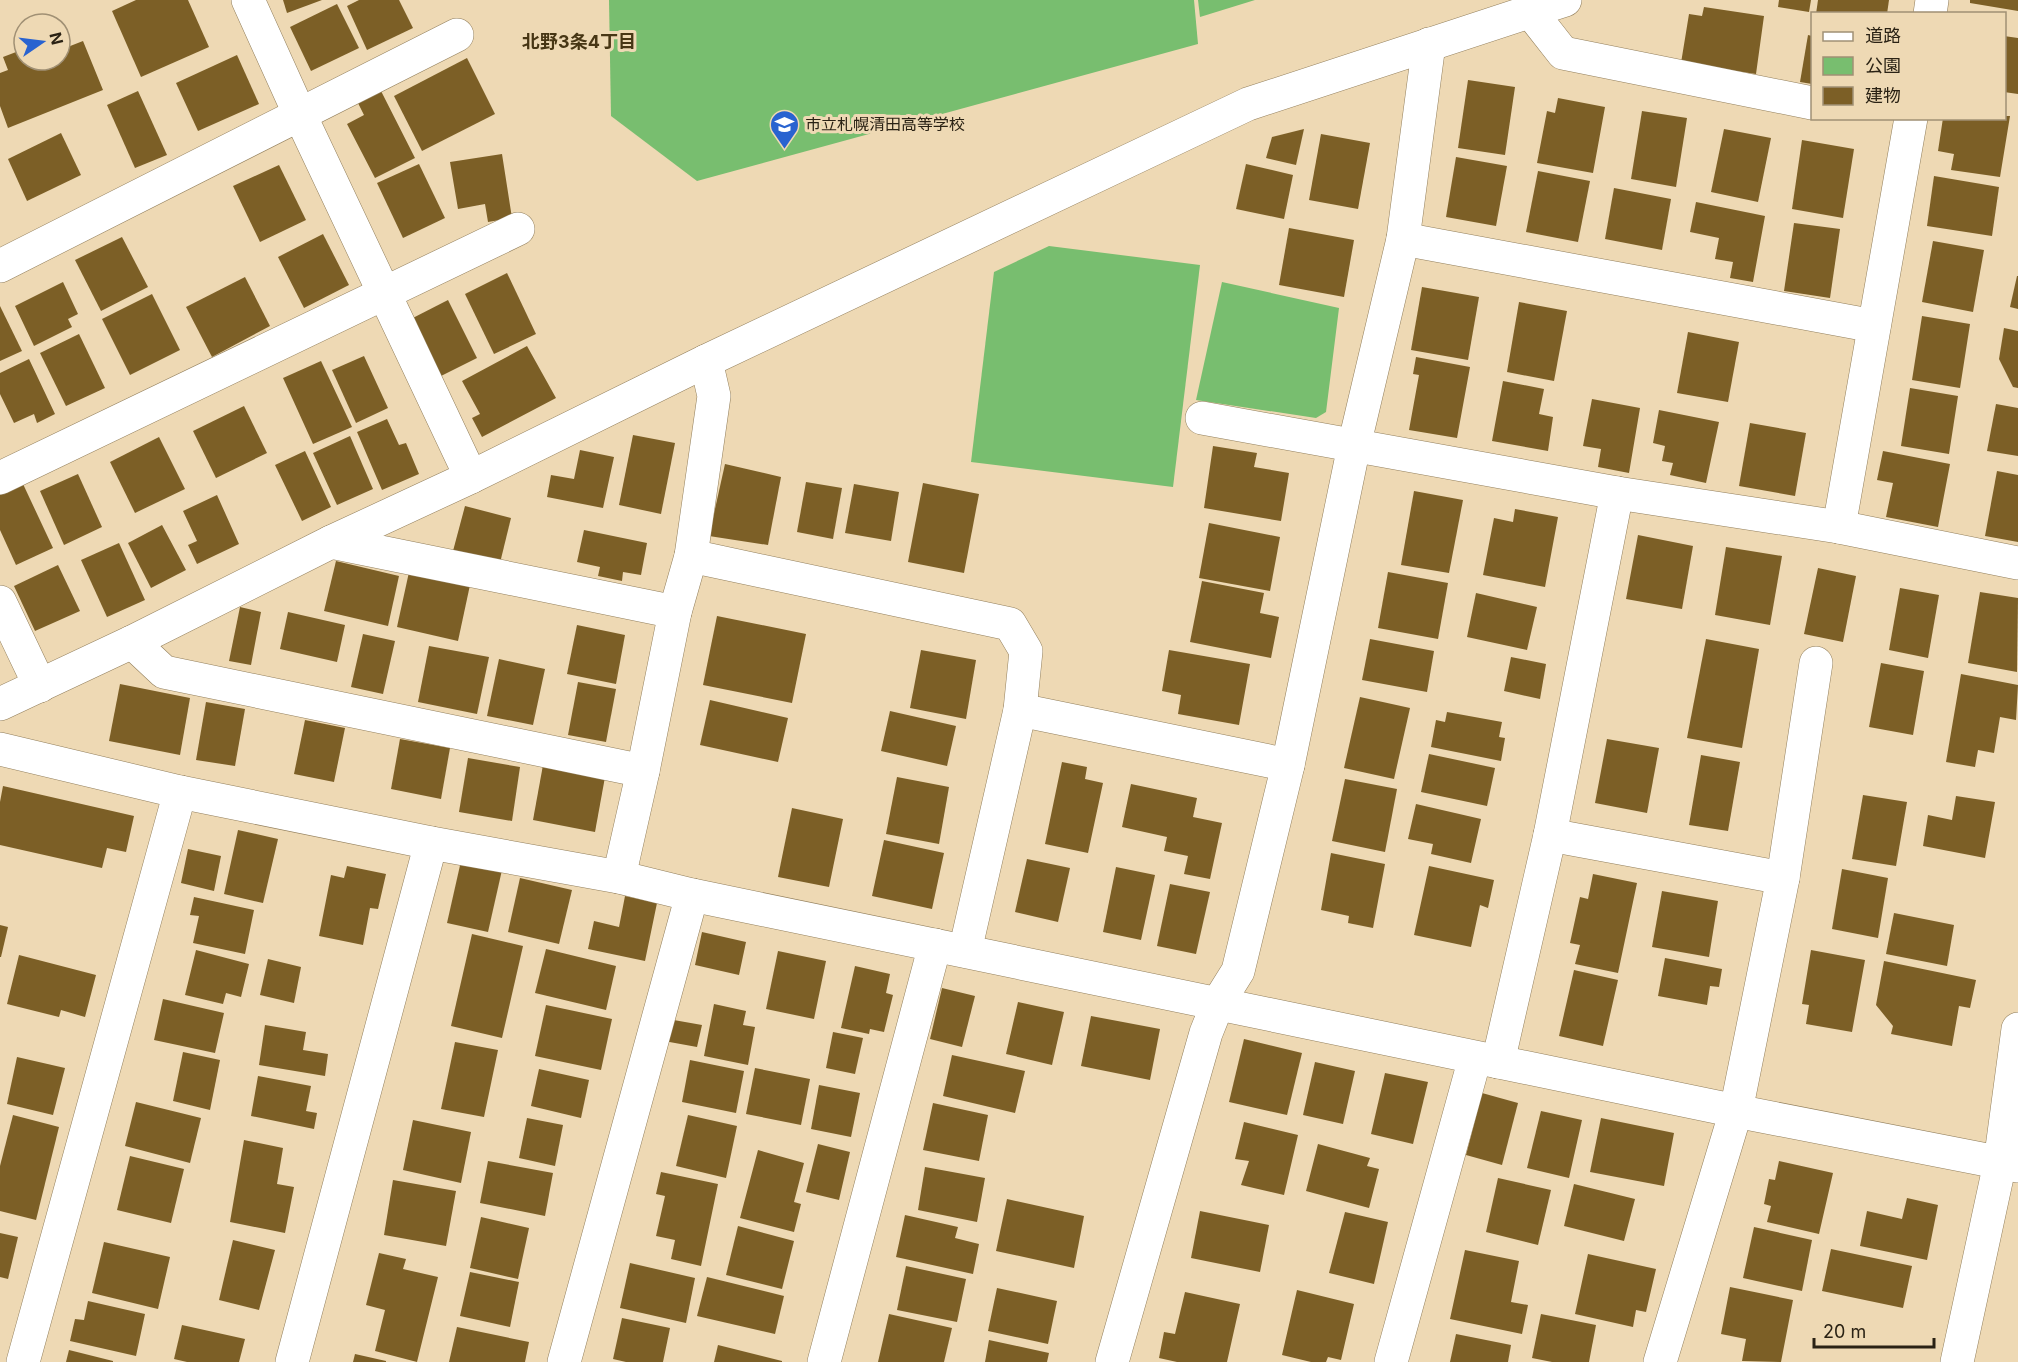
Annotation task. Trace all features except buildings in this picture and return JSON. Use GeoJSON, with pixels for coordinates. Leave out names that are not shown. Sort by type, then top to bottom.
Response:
{"type":"FeatureCollection","features":[{"type":"Feature","properties":{"kind":"street"},"geometry":{"type":"LineString","coordinates":[[248,0],[383,294],[471,477]]}},
{"type":"Feature","properties":{"kind":"street"},"geometry":{"type":"LineString","coordinates":[[0,704],[132,642],[331,542],[471,477],[706,361],[1248,104],[1565,0]]}},
{"type":"Feature","properties":{"kind":"street"},"geometry":{"type":"LineString","coordinates":[[1530,11],[1563,53],[1811,103]]}},
{"type":"Feature","properties":{"kind":"street"},"geometry":{"type":"LineString","coordinates":[[0,266],[457,35]]}},
{"type":"Feature","properties":{"kind":"street"},"geometry":{"type":"LineString","coordinates":[[1112,1362],[1206,1033],[1218,1003],[1238,972],[1287,765],[1354,446],[1403,239],[1429,44]]}},
{"type":"Feature","properties":{"kind":"street"},"geometry":{"type":"LineString","coordinates":[[1839,527],[1874,326],[1905,120]]}},
{"type":"Feature","properties":{"kind":"street"},"geometry":{"type":"LineString","coordinates":[[0,478],[518,229]]}},
{"type":"Feature","properties":{"kind":"street"},"geometry":{"type":"LineString","coordinates":[[1403,239],[1874,326]]}},
{"type":"Feature","properties":{"kind":"street"},"geometry":{"type":"LineString","coordinates":[[619,877],[675,612],[691,556],[714,396],[706,361]]}},
{"type":"Feature","properties":{"kind":"street"},"geometry":{"type":"LineString","coordinates":[[1202,418],[1617,493],[1839,527],[2018,563]]}},
{"type":"Feature","properties":{"kind":"street"},"geometry":{"type":"LineString","coordinates":[[1390,1362],[1486,1060],[1550,835],[1617,493]]}},
{"type":"Feature","properties":{"kind":"street"},"geometry":{"type":"LineString","coordinates":[[331,542],[675,612]]}},
{"type":"Feature","properties":{"kind":"street"},"geometry":{"type":"LineString","coordinates":[[691,556],[1011,624],[1026,651],[1020,710],[824,1362]]}},
{"type":"Feature","properties":{"kind":"street"},"geometry":{"type":"LineString","coordinates":[[0,602],[40,686]]}},
{"type":"Feature","properties":{"kind":"street"},"geometry":{"type":"LineString","coordinates":[[132,642],[164,672],[643,771]]}},
{"type":"Feature","properties":{"kind":"street"},"geometry":{"type":"LineString","coordinates":[[1660,1362],[1736,1111],[1783,878],[1816,663]]}},
{"type":"Feature","properties":{"kind":"street"},"geometry":{"type":"LineString","coordinates":[[1020,710],[1287,765]]}},
{"type":"Feature","properties":{"kind":"street"},"geometry":{"type":"LineString","coordinates":[[0,749],[180,792],[431,843],[619,877],[692,895],[1486,1060],[2009,1164]]}},
{"type":"Feature","properties":{"kind":"street"},"geometry":{"type":"LineString","coordinates":[[23,1362],[180,792]]}},
{"type":"Feature","properties":{"kind":"street"},"geometry":{"type":"LineString","coordinates":[[1550,835],[1783,878]]}},
{"type":"Feature","properties":{"kind":"street"},"geometry":{"type":"LineString","coordinates":[[292,1362],[431,843]]}},
{"type":"Feature","properties":{"kind":"street"},"geometry":{"type":"LineString","coordinates":[[564,1362],[692,895]]}},
{"type":"Feature","properties":{"kind":"street"},"geometry":{"type":"LineString","coordinates":[[1957,1362],[2009,1164],[2018,1029]]}},
{"type":"Feature","properties":{"kind":"green space"},"geometry":{"type":"Polygon","coordinates":[[[609,0],[1194,0],[1198,44],[697,181],[611,116],[609,0]]]}},
{"type":"Feature","properties":{"kind":"green space"},"geometry":{"type":"Polygon","coordinates":[[[1198,0],[1255,0],[1200,17],[1198,0]]]}},
{"type":"Feature","properties":{"kind":"green space"},"geometry":{"type":"Polygon","coordinates":[[[1049,246],[1200,265],[1173,487],[971,462],[994,272],[1049,246]]]}},
{"type":"Feature","properties":{"kind":"green space"},"geometry":{"type":"Polygon","coordinates":[[[1222,282],[1339,308],[1326,412],[1316,418],[1196,400],[1222,282]]]}},
{"type":"Feature","properties":{"kind":"place","name":"市立札幌清田高等学校"},"geometry":{"type":"Point","coordinates":[784,150]}},
{"type":"Feature","properties":{"kind":"district","name":"北野3条4丁目"},"geometry":{"type":"Point","coordinates":[579,41]}}]}
